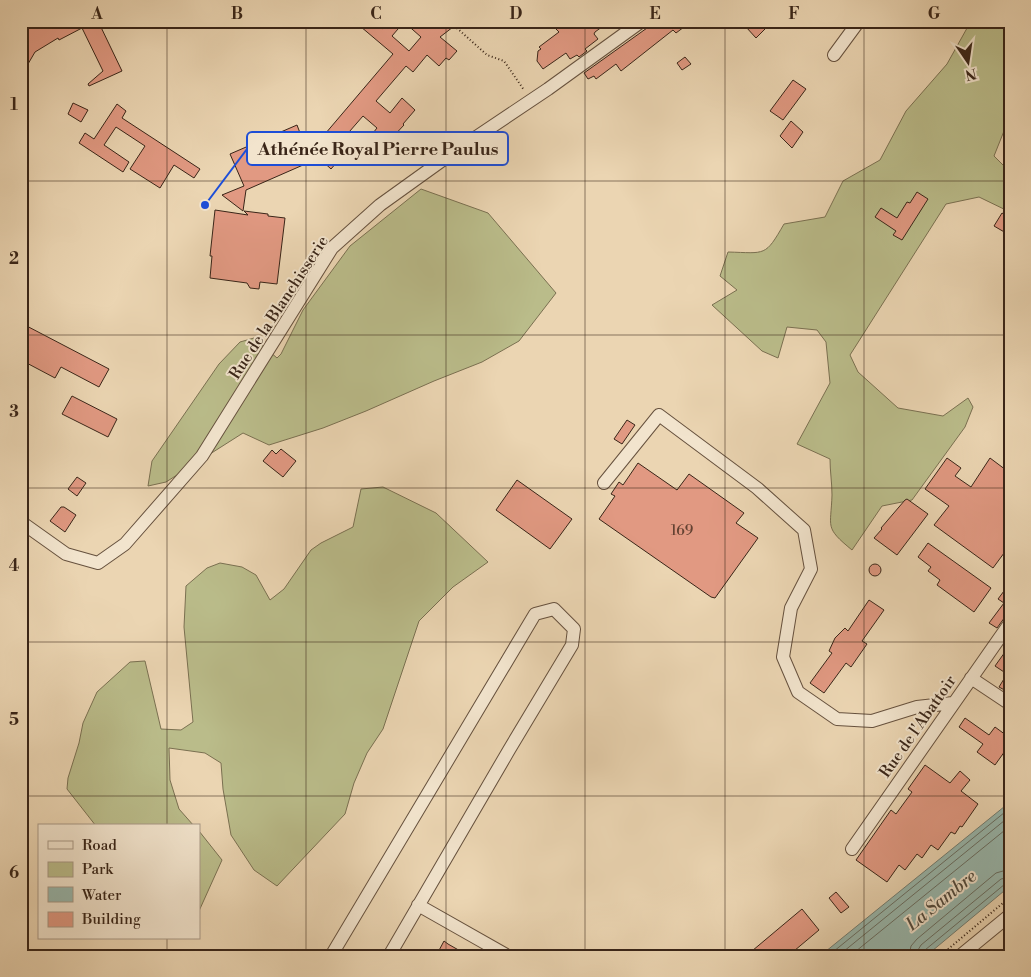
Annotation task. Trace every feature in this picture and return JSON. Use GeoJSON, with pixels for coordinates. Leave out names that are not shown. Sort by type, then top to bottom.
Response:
{"type":"FeatureCollection","features":[{"type":"Feature","properties":{"kind":"street","name":"Rue de la Blanchisserie"},"geometry":{"type":"LineString","coordinates":[[21,522],[66,554],[98,563],[125,544],[202,456],[332,248],[380,204],[642,21]]}},
{"type":"Feature","properties":{"kind":"street"},"geometry":{"type":"LineString","coordinates":[[834,55],[859,21]]}},
{"type":"Feature","properties":{"kind":"street"},"geometry":{"type":"LineString","coordinates":[[604,483],[659,416],[757,488],[804,530],[811,569],[791,608],[783,658],[798,692],[837,719],[872,721],[917,706],[953,703]]}},
{"type":"Feature","properties":{"kind":"street"},"geometry":{"type":"LineString","coordinates":[[332,956],[535,614],[554,609],[574,629],[572,645],[389,956]]}},
{"type":"Feature","properties":{"kind":"street","name":"Rue de l'Abattoir"},"geometry":{"type":"LineString","coordinates":[[852,849],[1010,623]]}},
{"type":"Feature","properties":{"kind":"street"},"geometry":{"type":"LineString","coordinates":[[970,678],[1010,704]]}},
{"type":"Feature","properties":{"kind":"street"},"geometry":{"type":"LineString","coordinates":[[418,905],[508,956]]}},
{"type":"Feature","properties":{"kind":"street"},"geometry":{"type":"LineString","coordinates":[[960,956],[1010,915]]}},
{"type":"Feature","properties":{"kind":"path"},"geometry":{"type":"LineString","coordinates":[[449,21],[487,55],[504,61],[531,100]]}},
{"type":"Feature","properties":{"kind":"path"},"geometry":{"type":"LineString","coordinates":[[940,956],[1010,897]]}},
{"type":"Feature","properties":{"kind":"green space"},"geometry":{"type":"Polygon","coordinates":[[[971,21],[1010,21],[1010,116],[994,156],[1004,166],[1010,161],[1010,212],[979,197],[946,204],[850,355],[858,372],[898,408],[943,416],[968,398],[973,407],[965,427],[912,500],[882,506],[852,550],[837,536],[831,526],[830,459],[797,444],[830,383],[826,342],[817,330],[787,327],[778,358],[762,351],[712,305],[737,290],[720,276],[728,252],[750,253],[763,251],[773,242],[784,224],[825,217],[843,181],[880,160],[906,111],[947,64],[971,21]]]}},
{"type":"Feature","properties":{"kind":"green space"},"geometry":{"type":"Polygon","coordinates":[[[421,189],[488,213],[556,293],[519,341],[482,362],[323,428],[269,445],[243,433],[166,482],[148,486],[152,461],[219,364],[240,342],[254,338],[277,358],[281,354],[303,310],[350,246],[421,189]]]}},
{"type":"Feature","properties":{"kind":"green space"},"geometry":{"type":"Polygon","coordinates":[[[383,487],[436,513],[488,562],[453,587],[419,621],[383,729],[367,753],[354,783],[345,814],[277,886],[254,870],[231,835],[223,789],[221,763],[205,753],[169,748],[170,780],[179,809],[192,824],[94,824],[67,789],[68,778],[83,723],[97,692],[130,662],[145,661],[161,729],[181,730],[193,722],[184,627],[186,586],[207,568],[220,563],[242,567],[256,575],[270,600],[284,589],[311,550],[353,527],[361,489],[383,487]]]}},
{"type":"Feature","properties":{"kind":"green space"},"geometry":{"type":"Polygon","coordinates":[[[200,832],[222,860],[200,909],[200,832]]]}},
{"type":"Feature","properties":{"kind":"water","name":"La Sambre"},"geometry":{"type":"Polygon","coordinates":[[[1010,802],[1010,886],[926,956],[820,956],[1010,802]]]}},
{"type":"Feature","properties":{"kind":"building"},"geometry":{"type":"Polygon","coordinates":[[[36,21],[98,21],[122,71],[89,86],[88,84],[103,71],[82,28],[59,40],[58,38],[35,52],[21,76],[21,31],[36,21]]]}},
{"type":"Feature","properties":{"kind":"building"},"geometry":{"type":"Polygon","coordinates":[[[354,21],[374,21],[383,29],[390,21],[456,21],[453,27],[440,37],[457,51],[449,60],[446,58],[439,66],[427,55],[413,72],[406,66],[376,101],[390,113],[402,98],[415,110],[377,154],[365,143],[377,128],[363,116],[329,155],[337,162],[331,169],[319,158],[246,190],[243,211],[222,195],[244,186],[230,154],[297,125],[308,154],[393,54],[354,21]],[[404,22],[392,36],[409,51],[421,37],[404,22]]]}},
{"type":"Feature","properties":{"kind":"building"},"geometry":{"type":"Polygon","coordinates":[[[563,21],[610,21],[595,32],[594,34],[598,39],[585,49],[587,51],[579,57],[577,55],[570,59],[566,53],[543,69],[537,61],[538,51],[541,49],[539,47],[559,32],[555,28],[563,21]]]}},
{"type":"Feature","properties":{"kind":"building"},"geometry":{"type":"Polygon","coordinates":[[[653,21],[684,21],[681,23],[684,27],[676,33],[673,30],[621,71],[616,64],[596,79],[594,76],[588,79],[584,73],[647,28],[653,21]]]}},
{"type":"Feature","properties":{"kind":"building"},"geometry":{"type":"Polygon","coordinates":[[[752,21],[773,21],[756,38],[746,27],[752,21]]]}},
{"type":"Feature","properties":{"kind":"building"},"geometry":{"type":"Polygon","coordinates":[[[685,57],[691,64],[682,70],[677,63],[685,57]]]}},
{"type":"Feature","properties":{"kind":"building"},"geometry":{"type":"Polygon","coordinates":[[[793,80],[806,89],[783,120],[770,111],[793,80]]]}},
{"type":"Feature","properties":{"kind":"building"},"geometry":{"type":"Polygon","coordinates":[[[73,103],[88,110],[81,122],[68,114],[73,103]]]}},
{"type":"Feature","properties":{"kind":"building"},"geometry":{"type":"Polygon","coordinates":[[[117,104],[126,111],[122,118],[200,169],[194,178],[174,165],[160,188],[130,169],[145,146],[116,127],[104,145],[129,162],[123,172],[79,143],[85,133],[94,139],[117,104]]]}},
{"type":"Feature","properties":{"kind":"building"},"geometry":{"type":"Polygon","coordinates":[[[791,121],[803,132],[792,148],[780,136],[791,121]]]}},
{"type":"Feature","properties":{"kind":"building"},"geometry":{"type":"Polygon","coordinates":[[[917,192],[928,199],[902,240],[893,235],[896,231],[875,217],[881,208],[897,218],[907,202],[910,203],[917,192]]]}},
{"type":"Feature","properties":{"kind":"building"},"geometry":{"type":"Polygon","coordinates":[[[215,210],[248,215],[244,211],[285,218],[277,284],[260,282],[259,289],[250,288],[247,283],[210,278],[212,256],[210,256],[215,210]]]}},
{"type":"Feature","properties":{"kind":"building"},"geometry":{"type":"Polygon","coordinates":[[[1002,213],[1010,218],[1010,233],[1007,231],[1006,233],[994,226],[1002,213]]]}},
{"type":"Feature","properties":{"kind":"building"},"geometry":{"type":"Polygon","coordinates":[[[21,323],[109,369],[99,387],[61,367],[55,378],[21,360],[21,323]]]}},
{"type":"Feature","properties":{"kind":"building"},"geometry":{"type":"Polygon","coordinates":[[[72,396],[117,419],[108,437],[62,414],[72,396]]]}},
{"type":"Feature","properties":{"kind":"building"},"geometry":{"type":"Polygon","coordinates":[[[627,420],[635,425],[622,444],[614,439],[627,420]]]}},
{"type":"Feature","properties":{"kind":"building"},"geometry":{"type":"Polygon","coordinates":[[[281,449],[296,461],[283,477],[263,461],[272,450],[276,454],[281,449]]]}},
{"type":"Feature","properties":{"kind":"building"},"geometry":{"type":"Polygon","coordinates":[[[947,458],[961,468],[955,476],[971,487],[990,458],[1010,473],[1010,545],[993,568],[934,525],[949,506],[925,489],[947,458]]]}},
{"type":"Feature","properties":{"kind":"building"},"geometry":{"type":"Polygon","coordinates":[[[638,463],[677,490],[689,474],[744,513],[736,523],[758,538],[715,598],[599,519],[615,496],[611,494],[619,482],[623,485],[638,463]]]}},
{"type":"Feature","properties":{"kind":"building"},"geometry":{"type":"Polygon","coordinates":[[[77,477],[86,483],[77,496],[68,489],[77,477]]]}},
{"type":"Feature","properties":{"kind":"building"},"geometry":{"type":"Polygon","coordinates":[[[517,480],[572,519],[550,549],[496,510],[517,480]]]}},
{"type":"Feature","properties":{"kind":"building"},"geometry":{"type":"Polygon","coordinates":[[[907,499],[928,514],[897,555],[874,538],[907,499]]]}},
{"type":"Feature","properties":{"kind":"building"},"geometry":{"type":"Polygon","coordinates":[[[61,507],[76,515],[65,532],[50,521],[61,507]]]}},
{"type":"Feature","properties":{"kind":"building"},"geometry":{"type":"Polygon","coordinates":[[[928,543],[991,588],[974,612],[937,585],[940,580],[928,571],[931,567],[918,557],[928,543]]]}},
{"type":"Feature","properties":{"kind":"building"},"geometry":{"type":"Polygon","coordinates":[[[877,564],[880,565],[880,575],[873,576],[870,575],[869,568],[870,565],[877,564]]]}},
{"type":"Feature","properties":{"kind":"building"},"geometry":{"type":"Polygon","coordinates":[[[1010,583],[1010,610],[997,628],[989,623],[1004,603],[998,599],[1010,583]]]}},
{"type":"Feature","properties":{"kind":"building"},"geometry":{"type":"Polygon","coordinates":[[[869,600],[884,610],[862,641],[867,644],[851,667],[846,663],[824,693],[810,683],[832,653],[829,651],[835,638],[845,628],[848,631],[869,600]]]}},
{"type":"Feature","properties":{"kind":"building"},"geometry":{"type":"Polygon","coordinates":[[[1010,645],[1010,693],[999,687],[1007,674],[995,666],[1010,645]]]}},
{"type":"Feature","properties":{"kind":"building"},"geometry":{"type":"Polygon","coordinates":[[[965,718],[989,735],[995,727],[1010,738],[1010,744],[995,765],[977,752],[983,744],[959,727],[965,718]]]}},
{"type":"Feature","properties":{"kind":"building"},"geometry":{"type":"Polygon","coordinates":[[[925,765],[950,783],[960,771],[970,780],[961,791],[978,804],[962,827],[960,826],[955,834],[951,832],[938,850],[931,845],[922,858],[917,854],[905,870],[899,865],[887,882],[856,860],[891,810],[896,814],[912,792],[908,789],[925,765]]]}},
{"type":"Feature","properties":{"kind":"building"},"geometry":{"type":"Polygon","coordinates":[[[836,892],[849,907],[841,913],[829,898],[836,892]]]}},
{"type":"Feature","properties":{"kind":"building"},"geometry":{"type":"Polygon","coordinates":[[[802,909],[819,930],[788,956],[746,956],[802,909]]]}},
{"type":"Feature","properties":{"kind":"building"},"geometry":{"type":"Polygon","coordinates":[[[444,941],[448,944],[469,956],[436,956],[444,941]]]}},
{"type":"Feature","properties":{"kind":"place","name":"Athénée Royal Pierre Paulus"},"geometry":{"type":"Point","coordinates":[205,205]}}]}
